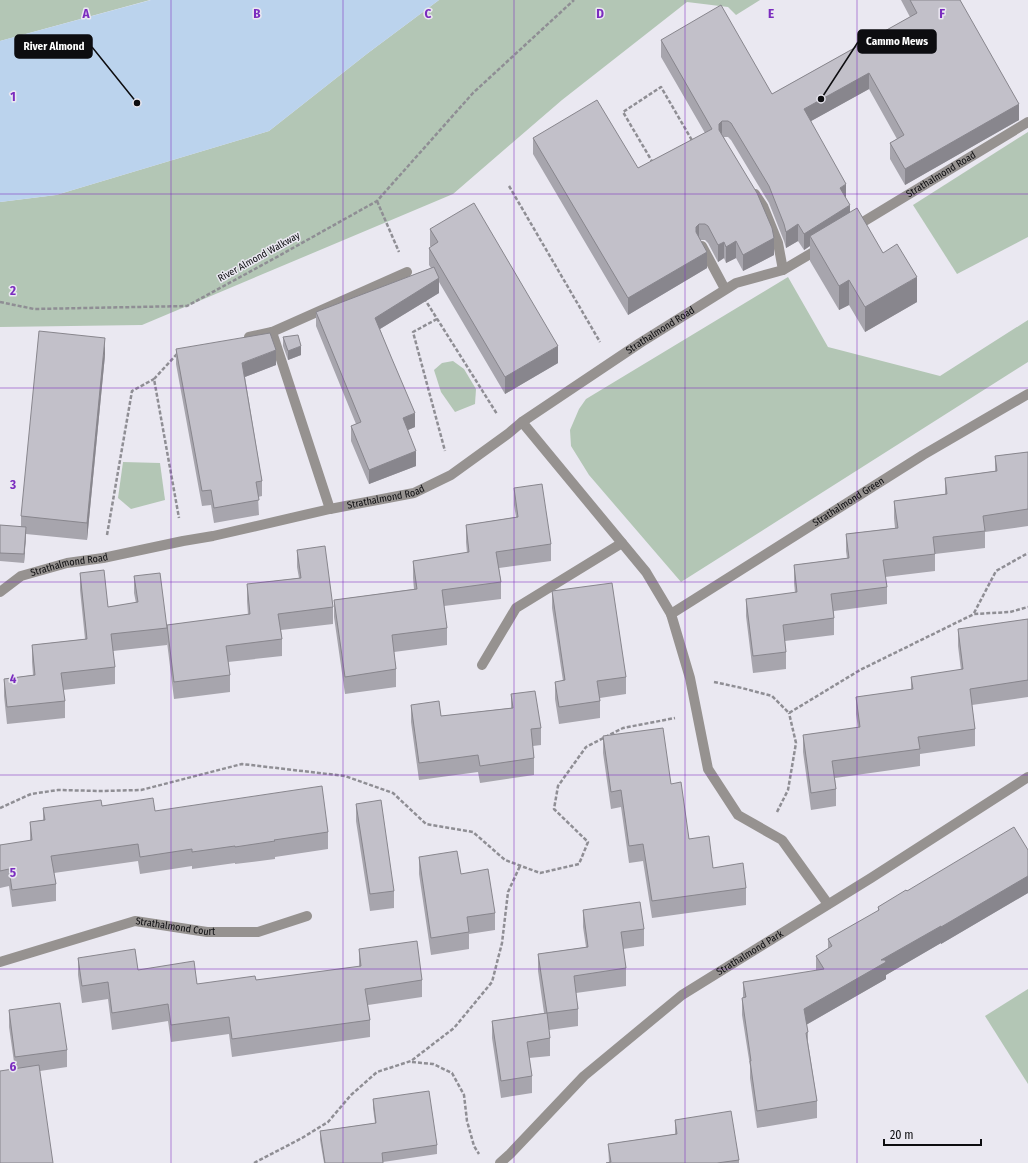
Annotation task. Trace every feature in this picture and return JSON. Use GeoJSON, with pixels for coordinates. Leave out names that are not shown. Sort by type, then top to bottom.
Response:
{"type":"FeatureCollection","features":[{"type":"Feature","properties":{"kind":"street","name":"Strathalmond Road"},"geometry":{"type":"LineString","coordinates":[[844,233],[1028,122]]}},
{"type":"Feature","properties":{"kind":"street"},"geometry":{"type":"LineString","coordinates":[[751,187],[763,206],[778,243],[783,270]]}},
{"type":"Feature","properties":{"kind":"street","name":"Strathalmond Road"},"geometry":{"type":"LineString","coordinates":[[0,592],[21,576],[66,563],[103,558],[213,536],[330,508],[414,493],[451,475],[522,422],[725,289],[736,283],[783,270],[831,241]]}},
{"type":"Feature","properties":{"kind":"street"},"geometry":{"type":"LineString","coordinates":[[702,246],[725,289]]}},
{"type":"Feature","properties":{"kind":"street"},"geometry":{"type":"LineString","coordinates":[[243,339],[272,332],[407,272]]}},
{"type":"Feature","properties":{"kind":"street"},"geometry":{"type":"LineString","coordinates":[[272,332],[330,508]]}},
{"type":"Feature","properties":{"kind":"street","name":"Strathalmond Green"},"geometry":{"type":"LineString","coordinates":[[671,614],[923,455],[1028,394]]}},
{"type":"Feature","properties":{"kind":"street"},"geometry":{"type":"LineString","coordinates":[[522,422],[646,572],[671,614],[690,678],[708,769],[738,815],[782,840],[828,904]]}},
{"type":"Feature","properties":{"kind":"street"},"geometry":{"type":"LineString","coordinates":[[482,665],[516,608],[622,543]]}},
{"type":"Feature","properties":{"kind":"street","name":"Strathalmond Park"},"geometry":{"type":"LineString","coordinates":[[500,1163],[584,1076],[682,995],[871,878],[1028,777]]}},
{"type":"Feature","properties":{"kind":"street","name":"Strathalmond Court"},"geometry":{"type":"LineString","coordinates":[[0,962],[135,921],[207,932],[258,932],[307,916]]}},
{"type":"Feature","properties":{"kind":"path","name":"River Almond Walkway"},"geometry":{"type":"LineString","coordinates":[[0,302],[34,309],[187,306],[377,201],[474,93],[574,0]]}},
{"type":"Feature","properties":{"kind":"path"},"geometry":{"type":"LineString","coordinates":[[655,166],[623,112],[661,88],[693,142],[699,142]]}},
{"type":"Feature","properties":{"kind":"path"},"geometry":{"type":"LineString","coordinates":[[509,186],[612,362]]}},
{"type":"Feature","properties":{"kind":"path"},"geometry":{"type":"LineString","coordinates":[[377,201],[407,272],[509,433]]}},
{"type":"Feature","properties":{"kind":"path"},"geometry":{"type":"LineString","coordinates":[[437,319],[413,332],[451,475]]}},
{"type":"Feature","properties":{"kind":"path"},"geometry":{"type":"LineString","coordinates":[[103,558],[132,391],[154,379],[177,354]]}},
{"type":"Feature","properties":{"kind":"path"},"geometry":{"type":"LineString","coordinates":[[154,379],[183,541]]}},
{"type":"Feature","properties":{"kind":"path"},"geometry":{"type":"LineString","coordinates":[[974,614],[996,571],[1028,553]]}},
{"type":"Feature","properties":{"kind":"path"},"geometry":{"type":"LineString","coordinates":[[789,713],[860,670],[974,614],[1010,612],[1028,607]]}},
{"type":"Feature","properties":{"kind":"path"},"geometry":{"type":"LineString","coordinates":[[690,678],[742,688],[772,696],[789,713],[796,744],[788,790],[768,832]]}},
{"type":"Feature","properties":{"kind":"path"},"geometry":{"type":"LineString","coordinates":[[0,808],[31,794],[58,790],[141,790],[242,764],[249,764],[345,776],[392,793],[426,824],[473,832],[505,860],[540,873],[579,864],[588,842],[554,809],[558,786],[586,747],[623,728],[697,714]]}},
{"type":"Feature","properties":{"kind":"path"},"geometry":{"type":"LineString","coordinates":[[411,1062],[454,1028],[492,982],[502,943],[508,892],[520,866]]}},
{"type":"Feature","properties":{"kind":"path"},"geometry":{"type":"LineString","coordinates":[[254,1163],[302,1138],[328,1122],[351,1095],[377,1072],[411,1062],[433,1064],[452,1073],[464,1095],[467,1121],[474,1146],[481,1157]]}},
{"type":"Feature","properties":{"kind":"green space"},"geometry":{"type":"Polygon","coordinates":[[[0,0],[150,0],[0,41],[0,0]]]}},
{"type":"Feature","properties":{"kind":"green space"},"geometry":{"type":"Polygon","coordinates":[[[439,0],[760,0],[736,15],[728,7],[687,2],[562,100],[453,194],[142,325],[0,327],[0,202],[56,195],[269,131],[368,53],[439,0]]]}},
{"type":"Feature","properties":{"kind":"green space"},"geometry":{"type":"Polygon","coordinates":[[[1028,132],[1028,237],[957,274],[913,205],[1028,132]]]}},
{"type":"Feature","properties":{"kind":"green space"},"geometry":{"type":"Polygon","coordinates":[[[788,277],[828,347],[940,376],[1028,320],[1028,362],[681,582],[589,475],[571,446],[570,430],[579,409],[586,399],[788,277]]]}},
{"type":"Feature","properties":{"kind":"green space"},"geometry":{"type":"Polygon","coordinates":[[[453,361],[464,369],[476,389],[475,404],[455,412],[441,392],[434,370],[442,363],[453,361]]]}},
{"type":"Feature","properties":{"kind":"green space"},"geometry":{"type":"Polygon","coordinates":[[[123,462],[160,463],[165,500],[131,509],[118,498],[123,462]]]}},
{"type":"Feature","properties":{"kind":"green space"},"geometry":{"type":"Polygon","coordinates":[[[1028,989],[1028,1084],[985,1016],[1028,989]]]}},
{"type":"Feature","properties":{"kind":"water"},"geometry":{"type":"Polygon","coordinates":[[[151,0],[439,0],[368,53],[269,131],[56,195],[0,202],[0,41],[151,0]]]}},
{"type":"Feature","properties":{"kind":"building"},"geometry":{"type":"Polygon","coordinates":[[[910,0],[960,0],[1019,104],[905,169],[890,143],[904,135],[869,73],[804,109],[846,184],[840,188],[850,205],[804,234],[798,224],[786,232],[769,186],[731,123],[728,121],[722,121],[719,124],[719,130],[757,193],[772,228],[774,238],[743,255],[736,241],[726,247],[724,242],[718,245],[708,226],[705,224],[699,224],[696,227],[696,232],[707,252],[628,298],[533,138],[597,100],[638,168],[712,129],[661,40],[721,5],[772,94],[917,13],[910,0]]]}},
{"type":"Feature","properties":{"kind":"building"},"geometry":{"type":"Polygon","coordinates":[[[474,203],[558,346],[505,377],[429,248],[438,242],[430,229],[474,203]]]}},
{"type":"Feature","properties":{"kind":"building"},"geometry":{"type":"Polygon","coordinates":[[[857,208],[883,253],[897,244],[917,277],[865,307],[849,280],[839,286],[810,236],[857,208]]]}},
{"type":"Feature","properties":{"kind":"building"},"geometry":{"type":"Polygon","coordinates":[[[434,267],[439,278],[375,318],[415,413],[403,418],[416,451],[369,470],[351,426],[361,422],[316,312],[434,267]]]}},
{"type":"Feature","properties":{"kind":"building"},"geometry":{"type":"Polygon","coordinates":[[[39,331],[105,338],[87,523],[21,516],[39,331]]]}},
{"type":"Feature","properties":{"kind":"building"},"geometry":{"type":"Polygon","coordinates":[[[270,333],[276,350],[242,363],[262,481],[256,482],[259,500],[214,508],[211,490],[202,491],[176,349],[270,333]]]}},
{"type":"Feature","properties":{"kind":"building"},"geometry":{"type":"Polygon","coordinates":[[[298,335],[301,346],[288,351],[283,337],[298,335]]]}},
{"type":"Feature","properties":{"kind":"building"},"geometry":{"type":"Polygon","coordinates":[[[1028,452],[1028,509],[983,516],[985,531],[933,537],[935,554],[883,560],[887,587],[831,594],[834,618],[783,625],[786,652],[753,656],[746,599],[797,592],[794,565],[849,558],[846,534],[898,528],[894,501],[947,494],[945,478],[997,471],[995,456],[1028,452]]]}},
{"type":"Feature","properties":{"kind":"building"},"geometry":{"type":"Polygon","coordinates":[[[542,484],[551,544],[496,552],[501,582],[442,590],[447,628],[392,635],[396,669],[345,677],[334,600],[417,589],[413,561],[469,552],[466,525],[518,517],[514,488],[542,484]]]}},
{"type":"Feature","properties":{"kind":"building"},"geometry":{"type":"Polygon","coordinates":[[[0,525],[26,527],[24,554],[0,553],[0,525]]]}},
{"type":"Feature","properties":{"kind":"building"},"geometry":{"type":"Polygon","coordinates":[[[325,546],[333,607],[278,614],[282,639],[226,646],[230,675],[174,682],[167,625],[250,614],[247,584],[301,578],[297,550],[325,546]]]}},
{"type":"Feature","properties":{"kind":"building"},"geometry":{"type":"Polygon","coordinates":[[[104,570],[108,607],[138,602],[134,576],[160,573],[167,628],[111,634],[115,667],[61,673],[65,701],[7,707],[4,679],[35,675],[32,645],[87,639],[80,573],[104,570]]]}},
{"type":"Feature","properties":{"kind":"building"},"geometry":{"type":"Polygon","coordinates":[[[612,583],[626,677],[597,681],[600,701],[559,707],[555,682],[565,680],[552,591],[612,583]]]}},
{"type":"Feature","properties":{"kind":"building"},"geometry":{"type":"Polygon","coordinates":[[[1028,619],[1028,680],[970,689],[975,729],[918,737],[920,749],[832,761],[836,789],[811,793],[803,735],[860,727],[856,697],[913,689],[911,677],[963,669],[958,629],[1028,619]]]}},
{"type":"Feature","properties":{"kind":"building"},"geometry":{"type":"Polygon","coordinates":[[[535,691],[541,728],[531,729],[534,758],[480,766],[478,755],[419,763],[411,705],[439,701],[441,716],[513,708],[511,694],[535,691]]]}},
{"type":"Feature","properties":{"kind":"building"},"geometry":{"type":"Polygon","coordinates":[[[663,728],[671,784],[681,782],[689,839],[709,836],[713,868],[743,863],[746,888],[652,901],[643,844],[629,846],[621,790],[611,792],[603,736],[663,728]]]}},
{"type":"Feature","properties":{"kind":"building"},"geometry":{"type":"Polygon","coordinates":[[[322,786],[328,832],[235,847],[192,852],[192,849],[140,857],[138,844],[51,856],[56,884],[12,890],[9,869],[0,871],[0,845],[32,840],[30,822],[45,820],[43,808],[101,800],[102,806],[153,798],[155,811],[322,786]]]}},
{"type":"Feature","properties":{"kind":"building"},"geometry":{"type":"Polygon","coordinates":[[[381,800],[394,891],[370,894],[356,804],[381,800]]]}},
{"type":"Feature","properties":{"kind":"building"},"geometry":{"type":"Polygon","coordinates":[[[1014,827],[1028,850],[1028,876],[881,960],[885,960],[886,962],[804,1009],[808,1032],[806,1033],[817,1101],[757,1111],[742,998],[746,997],[743,982],[824,969],[816,956],[832,946],[828,939],[879,910],[878,907],[906,890],[907,891],[1014,827]]]}},
{"type":"Feature","properties":{"kind":"building"},"geometry":{"type":"Polygon","coordinates":[[[457,851],[461,874],[488,869],[495,913],[467,917],[469,932],[431,938],[419,857],[457,851]]]}},
{"type":"Feature","properties":{"kind":"building"},"geometry":{"type":"Polygon","coordinates":[[[640,902],[644,929],[621,932],[626,968],[574,976],[578,1009],[547,1013],[538,954],[588,947],[583,910],[640,902]]]}},
{"type":"Feature","properties":{"kind":"building"},"geometry":{"type":"Polygon","coordinates":[[[417,941],[422,980],[365,989],[370,1020],[232,1039],[229,1017],[171,1025],[168,1004],[112,1013],[108,982],[82,986],[78,958],[135,949],[138,970],[194,961],[197,984],[255,976],[256,980],[361,966],[359,949],[417,941]]]}},
{"type":"Feature","properties":{"kind":"building"},"geometry":{"type":"Polygon","coordinates":[[[60,1003],[67,1050],[15,1057],[9,1010],[60,1003]]]}},
{"type":"Feature","properties":{"kind":"building"},"geometry":{"type":"Polygon","coordinates":[[[547,1013],[550,1038],[527,1042],[532,1076],[501,1081],[492,1021],[547,1013]]]}},
{"type":"Feature","properties":{"kind":"building"},"geometry":{"type":"Polygon","coordinates":[[[39,1065],[53,1163],[0,1163],[0,1071],[39,1065]]]}},
{"type":"Feature","properties":{"kind":"building"},"geometry":{"type":"Polygon","coordinates":[[[429,1091],[437,1145],[382,1153],[383,1163],[325,1163],[320,1131],[376,1123],[373,1099],[429,1091]]]}},
{"type":"Feature","properties":{"kind":"building"},"geometry":{"type":"Polygon","coordinates":[[[731,1111],[739,1160],[717,1163],[606,1163],[611,1162],[608,1144],[677,1134],[675,1120],[731,1111]]]}},
{"type":"Feature","properties":{"kind":"place","name":"Cammo Mews"},"geometry":{"type":"Point","coordinates":[821,99]}},
{"type":"Feature","properties":{"kind":"place","name":"River Almond"},"geometry":{"type":"Point","coordinates":[137,103]}}]}
